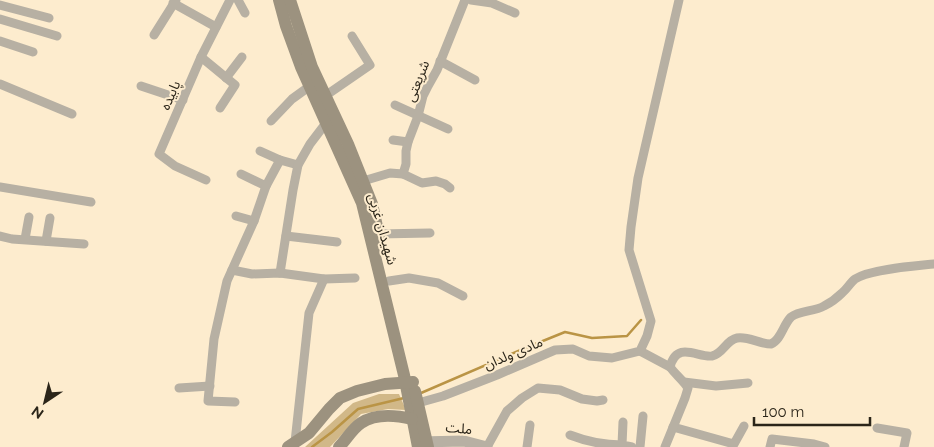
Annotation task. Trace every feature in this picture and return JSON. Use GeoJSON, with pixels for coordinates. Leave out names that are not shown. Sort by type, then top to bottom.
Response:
{"type":"FeatureCollection","features":[{"type":"Feature","properties":{"kind":"main road","name":"شهیدان غربی"},"geometry":{"type":"LineString","coordinates":[[279,0],[286,26],[310,86],[362,203],[409,383],[418,404],[422,444]]}},
{"type":"Feature","properties":{"kind":"main road","name":"شهیدان غربی"},"geometry":{"type":"LineString","coordinates":[[290,0],[312,67],[348,144],[372,204],[409,383],[412,419],[422,444]]}},
{"type":"Feature","properties":{"kind":"main road"},"geometry":{"type":"LineString","coordinates":[[291,445],[308,433],[340,398],[357,391],[384,384],[409,383]]}},
{"type":"Feature","properties":{"kind":"main road"},"geometry":{"type":"LineString","coordinates":[[339,447],[361,423],[374,418],[390,415],[412,419]]}},
{"type":"Feature","properties":{"kind":"street","name":"پابیده"},"geometry":{"type":"LineString","coordinates":[[206,180],[174,166],[159,154],[201,57],[230,0]]}},
{"type":"Feature","properties":{"kind":"street"},"geometry":{"type":"LineString","coordinates":[[238,0],[245,13]]}},
{"type":"Feature","properties":{"kind":"street","name":"شریعتی"},"geometry":{"type":"LineString","coordinates":[[403,174],[408,142],[424,96],[464,0]]}},
{"type":"Feature","properties":{"kind":"street"},"geometry":{"type":"LineString","coordinates":[[471,0],[492,3],[515,13]]}},
{"type":"Feature","properties":{"kind":"street"},"geometry":{"type":"LineString","coordinates":[[665,447],[688,388],[674,374],[670,367],[640,351],[651,321],[629,250],[638,178],[679,0]]}},
{"type":"Feature","properties":{"kind":"street"},"geometry":{"type":"LineString","coordinates":[[154,35],[175,2],[216,27]]}},
{"type":"Feature","properties":{"kind":"street"},"geometry":{"type":"LineString","coordinates":[[0,5],[49,18]]}},
{"type":"Feature","properties":{"kind":"street"},"geometry":{"type":"LineString","coordinates":[[0,19],[57,36]]}},
{"type":"Feature","properties":{"kind":"street"},"geometry":{"type":"LineString","coordinates":[[325,96],[370,65],[352,36]]}},
{"type":"Feature","properties":{"kind":"street"},"geometry":{"type":"LineString","coordinates":[[0,41],[33,52]]}},
{"type":"Feature","properties":{"kind":"street"},"geometry":{"type":"LineString","coordinates":[[201,57],[235,85],[220,108]]}},
{"type":"Feature","properties":{"kind":"street"},"geometry":{"type":"LineString","coordinates":[[226,78],[242,58]]}},
{"type":"Feature","properties":{"kind":"street"},"geometry":{"type":"LineString","coordinates":[[440,61],[475,80]]}},
{"type":"Feature","properties":{"kind":"street"},"geometry":{"type":"LineString","coordinates":[[0,84],[72,114]]}},
{"type":"Feature","properties":{"kind":"street"},"geometry":{"type":"LineString","coordinates":[[141,86],[182,100]]}},
{"type":"Feature","properties":{"kind":"street"},"geometry":{"type":"LineString","coordinates":[[271,121],[292,99],[310,86]]}},
{"type":"Feature","properties":{"kind":"street"},"geometry":{"type":"LineString","coordinates":[[396,105],[448,129]]}},
{"type":"Feature","properties":{"kind":"street"},"geometry":{"type":"LineString","coordinates":[[280,273],[298,166],[310,144],[326,123]]}},
{"type":"Feature","properties":{"kind":"street"},"geometry":{"type":"LineString","coordinates":[[393,140],[408,142]]}},
{"type":"Feature","properties":{"kind":"street"},"geometry":{"type":"LineString","coordinates":[[260,151],[298,166]]}},
{"type":"Feature","properties":{"kind":"street"},"geometry":{"type":"LineString","coordinates":[[236,402],[208,401],[214,338],[232,270],[254,221],[266,186],[280,160]]}},
{"type":"Feature","properties":{"kind":"street"},"geometry":{"type":"LineString","coordinates":[[363,181],[390,173],[403,174],[422,183],[436,181],[450,188]]}},
{"type":"Feature","properties":{"kind":"street"},"geometry":{"type":"LineString","coordinates":[[241,174],[266,186]]}},
{"type":"Feature","properties":{"kind":"street"},"geometry":{"type":"LineString","coordinates":[[0,187],[90,202]]}},
{"type":"Feature","properties":{"kind":"street"},"geometry":{"type":"LineString","coordinates":[[236,216],[254,221]]}},
{"type":"Feature","properties":{"kind":"street"},"geometry":{"type":"LineString","coordinates":[[26,240],[29,217]]}},
{"type":"Feature","properties":{"kind":"street"},"geometry":{"type":"LineString","coordinates":[[46,241],[50,218]]}},
{"type":"Feature","properties":{"kind":"street"},"geometry":{"type":"LineString","coordinates":[[378,234],[430,233]]}},
{"type":"Feature","properties":{"kind":"street"},"geometry":{"type":"LineString","coordinates":[[0,236],[26,240],[84,244]]}},
{"type":"Feature","properties":{"kind":"street"},"geometry":{"type":"LineString","coordinates":[[286,236],[337,242]]}},
{"type":"Feature","properties":{"kind":"street"},"geometry":{"type":"LineString","coordinates":[[670,367],[672,360],[684,352],[711,356],[720,353],[731,340],[737,338],[768,344],[774,343],[787,322],[796,314],[812,311],[823,306],[840,295],[859,277],[904,266],[934,264]]}},
{"type":"Feature","properties":{"kind":"street"},"geometry":{"type":"LineString","coordinates":[[232,270],[252,274],[280,273],[324,279],[355,278]]}},
{"type":"Feature","properties":{"kind":"street"},"geometry":{"type":"LineString","coordinates":[[389,281],[409,278],[438,283],[463,296]]}},
{"type":"Feature","properties":{"kind":"street"},"geometry":{"type":"LineString","coordinates":[[291,445],[309,313],[324,279]]}},
{"type":"Feature","properties":{"kind":"street","name":"مادی ولدان"},"geometry":{"type":"LineString","coordinates":[[418,404],[497,375],[555,350],[573,349],[589,356],[612,358],[640,351]]}},
{"type":"Feature","properties":{"kind":"street"},"geometry":{"type":"LineString","coordinates":[[684,382],[716,386],[748,383]]}},
{"type":"Feature","properties":{"kind":"street"},"geometry":{"type":"LineString","coordinates":[[179,388],[210,386]]}},
{"type":"Feature","properties":{"kind":"street"},"geometry":{"type":"LineString","coordinates":[[487,447],[507,411],[522,398],[538,388],[560,390],[582,399],[603,400]]}},
{"type":"Feature","properties":{"kind":"street"},"geometry":{"type":"LineString","coordinates":[[640,447],[643,416]]}},
{"type":"Feature","properties":{"kind":"street"},"geometry":{"type":"LineString","coordinates":[[622,445],[623,422]]}},
{"type":"Feature","properties":{"kind":"street"},"geometry":{"type":"LineString","coordinates":[[527,447],[530,425]]}},
{"type":"Feature","properties":{"kind":"street"},"geometry":{"type":"LineString","coordinates":[[673,427],[734,444],[744,426]]}},
{"type":"Feature","properties":{"kind":"street"},"geometry":{"type":"LineString","coordinates":[[877,428],[907,433],[904,447]]}},
{"type":"Feature","properties":{"kind":"street"},"geometry":{"type":"LineString","coordinates":[[570,435],[588,442],[632,447]]}},
{"type":"Feature","properties":{"kind":"street","name":"ملت"},"geometry":{"type":"LineString","coordinates":[[422,444],[464,441],[487,447]]}},
{"type":"Feature","properties":{"kind":"street"},"geometry":{"type":"LineString","coordinates":[[771,443],[814,444],[825,447]]}},
{"type":"Feature","properties":{"kind":"shaded area"},"geometry":{"type":"Polygon","coordinates":[[[379,394],[399,394],[406,410],[388,409],[361,414],[330,447],[305,447],[353,403],[379,394]]]}},
{"type":"Feature","properties":{"kind":"waterway"},"geometry":{"type":"LineString","coordinates":[[421,393],[565,332],[592,338],[627,336],[641,320]]}},
{"type":"Feature","properties":{"kind":"waterway"},"geometry":{"type":"LineString","coordinates":[[312,447],[358,409],[404,398]]}}]}
